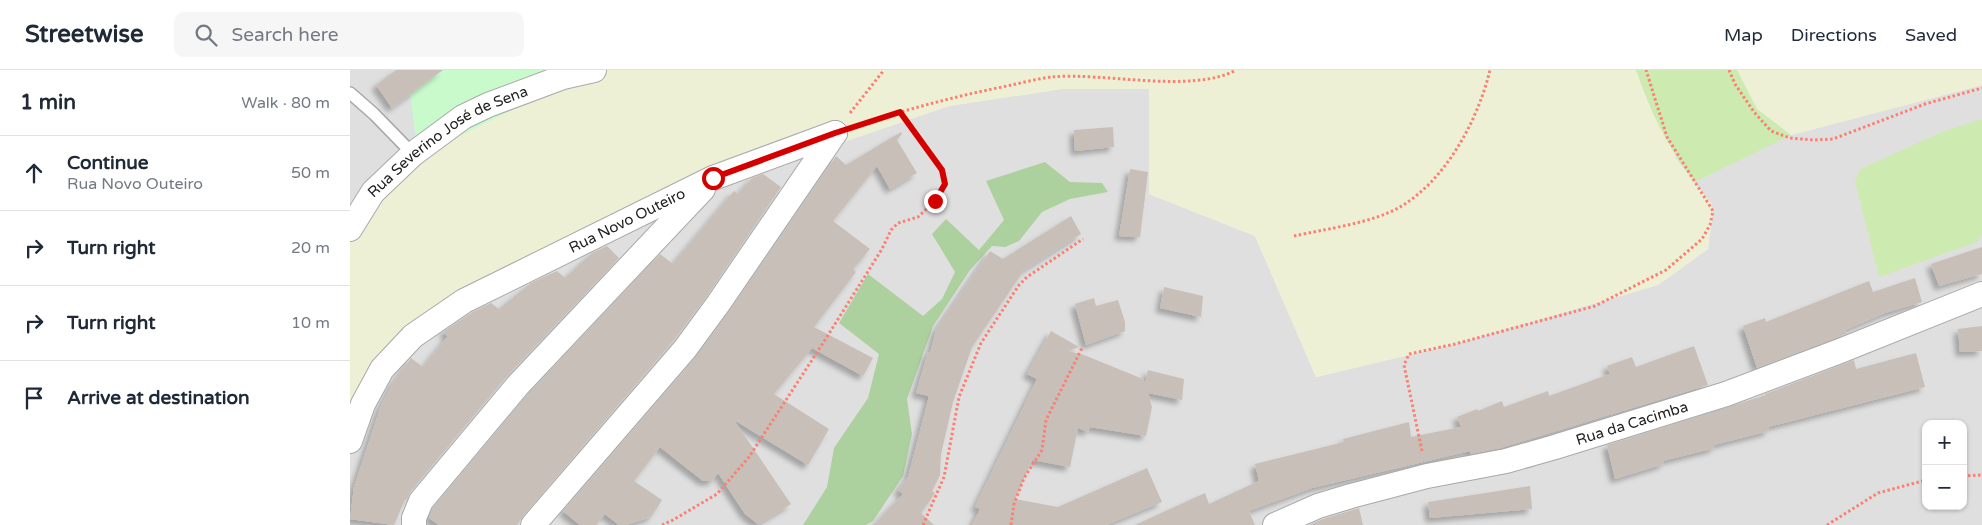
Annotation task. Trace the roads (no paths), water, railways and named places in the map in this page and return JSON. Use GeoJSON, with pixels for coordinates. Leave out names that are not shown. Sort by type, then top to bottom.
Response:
{"type":"FeatureCollection","features":[{"type":"Feature","properties":{"kind":"street","name":"Rua Severino José de Sena"},"geometry":{"type":"LineString","coordinates":[[350,229],[373,192],[413,154],[462,117],[488,105],[563,77],[594,70]]}},
{"type":"Feature","properties":{"kind":"street","name":"Rua Novo Outeiro"},"geometry":{"type":"LineString","coordinates":[[350,441],[363,404],[382,369],[413,336],[464,301],[713,178],[835,133],[685,349],[533,525]]}},
{"type":"Feature","properties":{"kind":"street"},"geometry":{"type":"LineString","coordinates":[[414,525],[414,518],[421,501],[518,385],[713,178]]}},
{"type":"Feature","properties":{"kind":"street","name":"Rua da Cacimba"},"geometry":{"type":"LineString","coordinates":[[1275,525],[1327,503],[1427,476],[1539,452],[1726,394],[1982,294]]}},
{"type":"Feature","properties":{"kind":"lane"},"geometry":{"type":"LineString","coordinates":[[350,93],[374,114],[413,154]]}}]}
